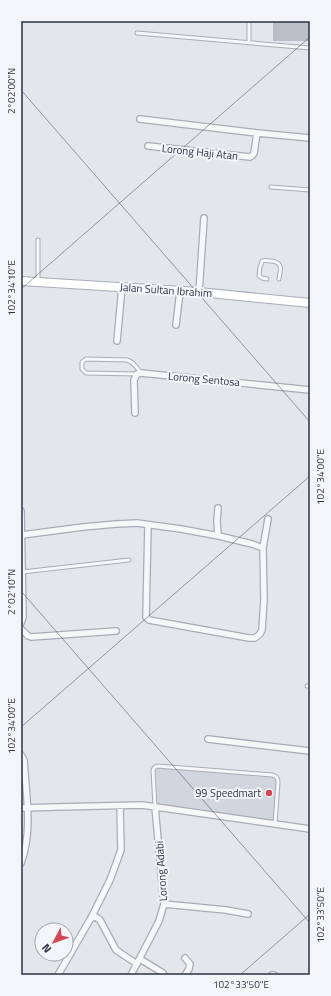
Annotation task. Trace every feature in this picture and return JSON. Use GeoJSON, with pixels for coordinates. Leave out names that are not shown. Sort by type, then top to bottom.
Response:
{"type":"FeatureCollection","features":[{"type":"Feature","properties":{"kind":"street"},"geometry":{"type":"LineString","coordinates":[[140,119],[310,138]]}},
{"type":"Feature","properties":{"kind":"street","name":"Lorong Haji Atan"},"geometry":{"type":"LineString","coordinates":[[148,146],[250,157],[254,153],[257,133]]}},
{"type":"Feature","properties":{"kind":"street"},"geometry":{"type":"LineString","coordinates":[[199,292],[204,218]]}},
{"type":"Feature","properties":{"kind":"street","name":"Jalan Sultan Ibrahim"},"geometry":{"type":"LineString","coordinates":[[21,281],[199,292],[310,303]]}},
{"type":"Feature","properties":{"kind":"street"},"geometry":{"type":"LineString","coordinates":[[117,341],[122,287]]}},
{"type":"Feature","properties":{"kind":"street"},"geometry":{"type":"LineString","coordinates":[[176,325],[180,291]]}},
{"type":"Feature","properties":{"kind":"street"},"geometry":{"type":"LineString","coordinates":[[135,413],[134,380],[139,374]]}},
{"type":"Feature","properties":{"kind":"street","name":"Lorong Sentosa"},"geometry":{"type":"LineString","coordinates":[[139,374],[310,390]]}},
{"type":"Feature","properties":{"kind":"street"},"geometry":{"type":"LineString","coordinates":[[218,508],[218,536]]}},
{"type":"Feature","properties":{"kind":"street"},"geometry":{"type":"LineString","coordinates":[[21,511],[23,617],[21,623]]}},
{"type":"Feature","properties":{"kind":"street"},"geometry":{"type":"LineString","coordinates":[[148,525],[146,617],[149,620],[255,638],[262,630],[264,599],[263,548],[268,519]]}},
{"type":"Feature","properties":{"kind":"street"},"geometry":{"type":"LineString","coordinates":[[22,535],[109,524],[137,523],[218,536],[263,548]]}},
{"type":"Feature","properties":{"kind":"street"},"geometry":{"type":"LineString","coordinates":[[21,629],[31,638],[116,631]]}},
{"type":"Feature","properties":{"kind":"street"},"geometry":{"type":"LineString","coordinates":[[208,739],[310,751]]}},
{"type":"Feature","properties":{"kind":"street"},"geometry":{"type":"LineString","coordinates":[[21,754],[24,760],[28,808],[26,846],[21,863]]}},
{"type":"Feature","properties":{"kind":"street"},"geometry":{"type":"LineString","coordinates":[[58,975],[91,918],[110,880],[121,850],[120,806]]}},
{"type":"Feature","properties":{"kind":"street"},"geometry":{"type":"LineString","coordinates":[[21,808],[142,806],[310,829]]}},
{"type":"Feature","properties":{"kind":"street","name":"Lorong Adabi"},"geometry":{"type":"LineString","coordinates":[[131,975],[159,921],[164,904],[155,807]]}},
{"type":"Feature","properties":{"kind":"street"},"geometry":{"type":"LineString","coordinates":[[164,904],[226,910],[248,914]]}},
{"type":"Feature","properties":{"kind":"street"},"geometry":{"type":"LineString","coordinates":[[91,918],[96,917],[100,920],[116,950],[125,956],[163,973],[164,975]]}},
{"type":"Feature","properties":{"kind":"street"},"geometry":{"type":"LineString","coordinates":[[185,958],[190,964],[190,967],[185,975]]}},
{"type":"Feature","properties":{"kind":"lane"},"geometry":{"type":"LineString","coordinates":[[249,21],[249,43]]}},
{"type":"Feature","properties":{"kind":"lane"},"geometry":{"type":"LineString","coordinates":[[138,34],[310,48]]}},
{"type":"Feature","properties":{"kind":"lane"},"geometry":{"type":"LineString","coordinates":[[271,187],[310,190]]}},
{"type":"Feature","properties":{"kind":"lane"},"geometry":{"type":"LineString","coordinates":[[38,240],[38,282]]}},
{"type":"Feature","properties":{"kind":"lane"},"geometry":{"type":"LineString","coordinates":[[267,279],[259,276],[261,262],[264,260],[279,263],[278,280]]}},
{"type":"Feature","properties":{"kind":"lane"},"geometry":{"type":"LineString","coordinates":[[86,359],[128,360],[134,363],[139,374],[86,373],[82,369],[82,362],[86,359]]}},
{"type":"Feature","properties":{"kind":"lane"},"geometry":{"type":"LineString","coordinates":[[22,572],[129,560]]}},
{"type":"Feature","properties":{"kind":"lane"},"geometry":{"type":"LineString","coordinates":[[155,807],[153,770],[157,766],[272,775],[278,778],[274,824]]}},
{"type":"Feature","properties":{"kind":"shaded area"},"geometry":{"type":"Polygon","coordinates":[[[157,768],[274,777],[277,783],[273,821],[157,804],[157,768]]]}},
{"type":"Feature","properties":{"kind":"building"},"geometry":{"type":"Polygon","coordinates":[[[273,21],[310,21],[310,41],[273,41],[273,21]]]}},
{"type":"Feature","properties":{"kind":"place","name":"99 Speedmart"},"geometry":{"type":"Point","coordinates":[269,793]}}]}
